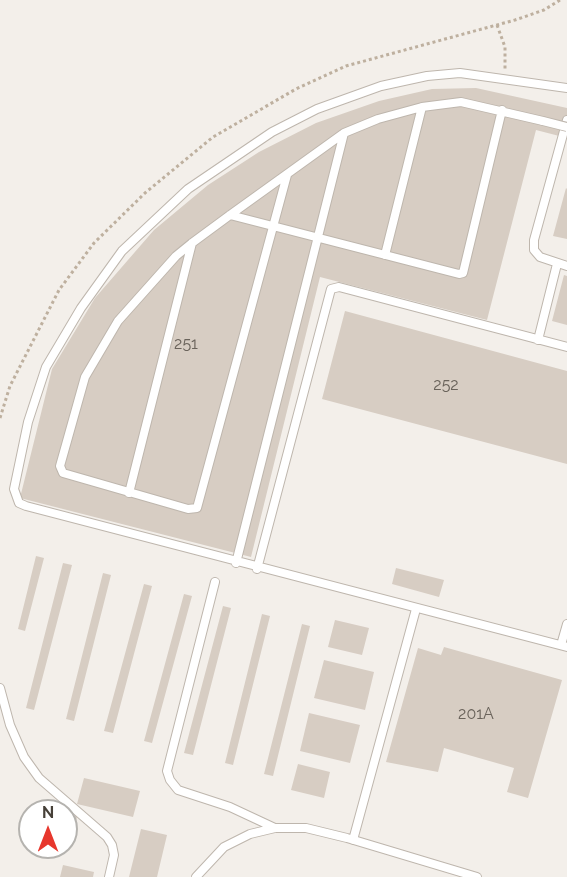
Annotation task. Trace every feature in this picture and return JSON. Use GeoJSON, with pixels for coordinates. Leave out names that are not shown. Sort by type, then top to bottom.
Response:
{"type":"FeatureCollection","features":[{"type":"Feature","properties":{"kind":"lane"},"geometry":{"type":"LineString","coordinates":[[567,88],[460,73],[427,76],[381,86],[317,110],[272,132],[188,189],[122,251],[81,308],[46,367],[28,422],[14,489],[19,503],[257,569],[564,646],[567,624]]}},
{"type":"Feature","properties":{"kind":"lane"},"geometry":{"type":"LineString","coordinates":[[286,174],[197,508],[188,508],[129,493],[63,473],[60,466],[85,377],[118,321],[176,256],[286,174],[344,133],[378,119],[422,107],[461,102],[567,127]]}},
{"type":"Feature","properties":{"kind":"lane"},"geometry":{"type":"LineString","coordinates":[[385,255],[422,107]]}},
{"type":"Feature","properties":{"kind":"lane"},"geometry":{"type":"LineString","coordinates":[[230,215],[459,274],[463,273],[502,110]]}},
{"type":"Feature","properties":{"kind":"lane"},"geometry":{"type":"LineString","coordinates":[[567,120],[534,240],[534,250],[540,257],[567,266]]}},
{"type":"Feature","properties":{"kind":"lane"},"geometry":{"type":"LineString","coordinates":[[236,563],[344,133]]}},
{"type":"Feature","properties":{"kind":"lane"},"geometry":{"type":"LineString","coordinates":[[129,493],[192,243]]}},
{"type":"Feature","properties":{"kind":"lane"},"geometry":{"type":"LineString","coordinates":[[538,340],[557,264]]}},
{"type":"Feature","properties":{"kind":"lane"},"geometry":{"type":"LineString","coordinates":[[257,569],[331,289],[339,287],[567,347]]}},
{"type":"Feature","properties":{"kind":"lane"},"geometry":{"type":"LineString","coordinates":[[215,582],[167,771],[170,780],[178,790],[230,807],[276,828]]}},
{"type":"Feature","properties":{"kind":"lane"},"geometry":{"type":"LineString","coordinates":[[352,840],[416,609]]}},
{"type":"Feature","properties":{"kind":"lane"},"geometry":{"type":"LineString","coordinates":[[0,688],[10,725],[24,757],[39,777],[107,837],[112,845],[114,855],[109,877]]}},
{"type":"Feature","properties":{"kind":"lane"},"geometry":{"type":"LineString","coordinates":[[196,877],[200,870],[224,847],[250,834],[276,828],[306,828],[477,877]]}},
{"type":"Feature","properties":{"kind":"path"},"geometry":{"type":"LineString","coordinates":[[497,25],[505,47],[505,79]]}},
{"type":"Feature","properties":{"kind":"building"},"geometry":{"type":"Polygon","coordinates":[[[476,88],[567,108],[567,138],[536,130],[487,320],[320,277],[251,557],[20,498],[52,369],[95,298],[154,230],[208,185],[259,152],[316,123],[379,101],[432,89],[476,88]]]}},
{"type":"Feature","properties":{"kind":"building"},"geometry":{"type":"Polygon","coordinates":[[[567,189],[567,239],[553,236],[567,189]]]}},
{"type":"Feature","properties":{"kind":"building"},"geometry":{"type":"Polygon","coordinates":[[[564,275],[567,276],[567,325],[552,321],[564,275]]]}},
{"type":"Feature","properties":{"kind":"building"},"geometry":{"type":"Polygon","coordinates":[[[345,311],[567,371],[567,464],[322,399],[345,311]]]}},
{"type":"Feature","properties":{"kind":"building"},"geometry":{"type":"Polygon","coordinates":[[[36,556],[44,558],[25,631],[18,629],[36,556]]]}},
{"type":"Feature","properties":{"kind":"building"},"geometry":{"type":"Polygon","coordinates":[[[63,563],[72,565],[34,710],[26,708],[63,563]]]}},
{"type":"Feature","properties":{"kind":"building"},"geometry":{"type":"Polygon","coordinates":[[[396,568],[444,580],[439,597],[392,584],[396,568]]]}},
{"type":"Feature","properties":{"kind":"building"},"geometry":{"type":"Polygon","coordinates":[[[103,573],[111,575],[74,721],[66,719],[103,573]]]}},
{"type":"Feature","properties":{"kind":"building"},"geometry":{"type":"Polygon","coordinates":[[[144,584],[152,586],[113,733],[104,731],[144,584]]]}},
{"type":"Feature","properties":{"kind":"building"},"geometry":{"type":"Polygon","coordinates":[[[184,594],[192,596],[152,743],[144,741],[184,594]]]}},
{"type":"Feature","properties":{"kind":"building"},"geometry":{"type":"Polygon","coordinates":[[[223,606],[231,608],[193,755],[184,753],[223,606]]]}},
{"type":"Feature","properties":{"kind":"building"},"geometry":{"type":"Polygon","coordinates":[[[262,614],[270,616],[233,765],[225,763],[262,614]]]}},
{"type":"Feature","properties":{"kind":"building"},"geometry":{"type":"Polygon","coordinates":[[[335,620],[369,628],[362,655],[328,647],[335,620]]]}},
{"type":"Feature","properties":{"kind":"building"},"geometry":{"type":"Polygon","coordinates":[[[302,624],[310,626],[273,776],[264,774],[302,624]]]}},
{"type":"Feature","properties":{"kind":"building"},"geometry":{"type":"Polygon","coordinates":[[[444,647],[562,680],[528,798],[507,792],[514,768],[444,748],[438,772],[386,762],[418,648],[441,655],[444,647]]]}},
{"type":"Feature","properties":{"kind":"building"},"geometry":{"type":"Polygon","coordinates":[[[324,660],[374,672],[365,710],[314,698],[324,660]]]}},
{"type":"Feature","properties":{"kind":"building"},"geometry":{"type":"Polygon","coordinates":[[[309,713],[360,725],[350,763],[300,751],[309,713]]]}},
{"type":"Feature","properties":{"kind":"building"},"geometry":{"type":"Polygon","coordinates":[[[298,764],[330,772],[324,798],[291,790],[298,764]]]}},
{"type":"Feature","properties":{"kind":"building"},"geometry":{"type":"Polygon","coordinates":[[[84,778],[140,791],[133,817],[78,804],[84,778]]]}},
{"type":"Feature","properties":{"kind":"building"},"geometry":{"type":"Polygon","coordinates":[[[141,829],[167,835],[157,877],[129,877],[141,829]]]}},
{"type":"Feature","properties":{"kind":"building"},"geometry":{"type":"Polygon","coordinates":[[[63,865],[94,872],[93,877],[60,877],[63,865]]]}}]}
